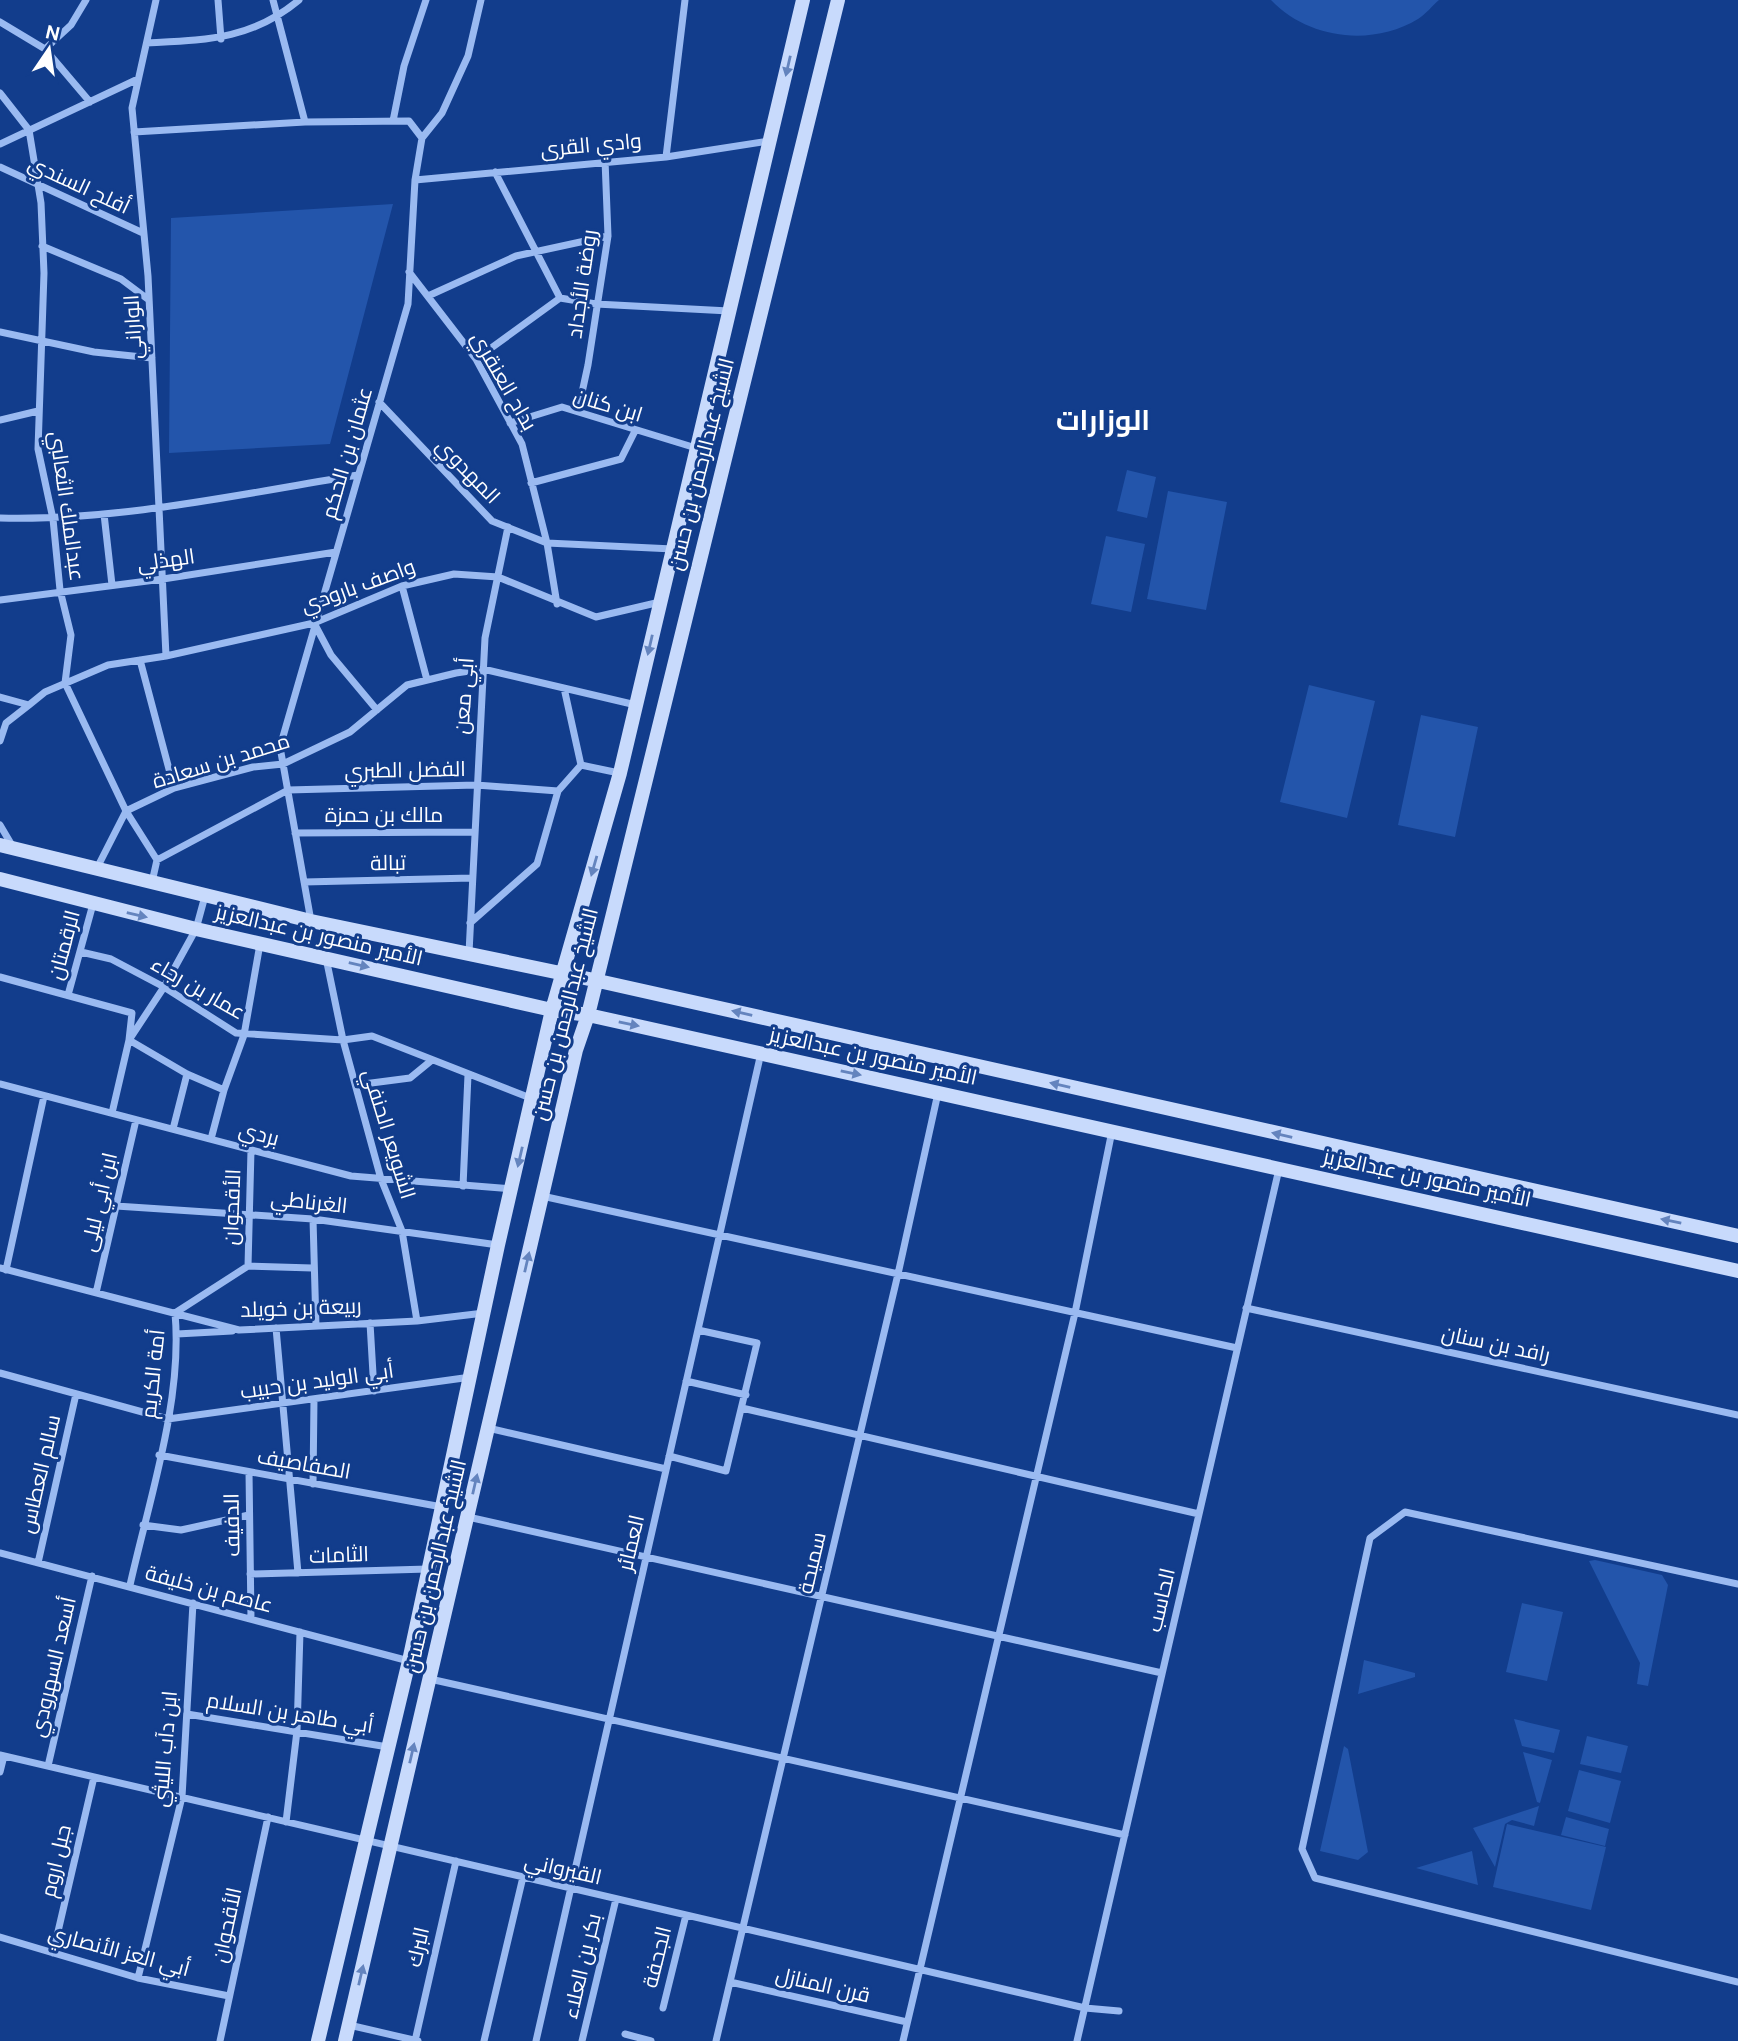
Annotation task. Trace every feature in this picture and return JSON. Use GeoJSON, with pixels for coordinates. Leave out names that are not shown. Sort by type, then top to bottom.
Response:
{"type":"FeatureCollection","features":[{"type":"Feature","properties":{"kind":"street"},"geometry":{"type":"LineString","coordinates":[[45,49],[71,25],[86,0]]}},
{"type":"Feature","properties":{"kind":"street","name":"الواراني"},"geometry":{"type":"LineString","coordinates":[[156,0],[132,108],[149,300],[166,656]]}},
{"type":"Feature","properties":{"kind":"street"},"geometry":{"type":"LineString","coordinates":[[218,0],[221,40]]}},
{"type":"Feature","properties":{"kind":"street"},"geometry":{"type":"LineString","coordinates":[[273,0],[305,122]]}},
{"type":"Feature","properties":{"kind":"street"},"geometry":{"type":"LineString","coordinates":[[147,43],[221,40],[279,17],[299,0]]}},
{"type":"Feature","properties":{"kind":"street"},"geometry":{"type":"LineString","coordinates":[[393,121],[404,66],[426,0]]}},
{"type":"Feature","properties":{"kind":"street","name":"عثمان بن الحكم"},"geometry":{"type":"LineString","coordinates":[[311,921],[280,747],[408,304],[415,180],[422,138],[442,113],[467,56],[481,0]]}},
{"type":"Feature","properties":{"kind":"street"},"geometry":{"type":"LineString","coordinates":[[666,157],[685,0]]}},
{"type":"Feature","properties":{"kind":"street","name":"الشيخ عبدالرحمن بن حسن"},"geometry":{"type":"LineString","coordinates":[[318,2041],[409,1661],[472,1377],[498,1245],[552,1010],[620,773],[803,0]]}},
{"type":"Feature","properties":{"kind":"street","name":"الشيخ عبدالرحمن بن حسن"},"geometry":{"type":"LineString","coordinates":[[345,2041],[576,1049],[588,1015],[594,980],[838,0]]}},
{"type":"Feature","properties":{"kind":"street"},"geometry":{"type":"LineString","coordinates":[[0,22],[45,49],[90,102]]}},
{"type":"Feature","properties":{"kind":"street"},"geometry":{"type":"LineString","coordinates":[[0,144],[138,79]]}},
{"type":"Feature","properties":{"kind":"street","name":"عبدالملك الثعالبي"},"geometry":{"type":"LineString","coordinates":[[0,93],[29,130],[38,186],[43,246],[37,449],[53,519],[60,590],[71,635],[65,683]]}},
{"type":"Feature","properties":{"kind":"street"},"geometry":{"type":"LineString","coordinates":[[134,132],[305,122],[409,121],[422,138]]}},
{"type":"Feature","properties":{"kind":"street","name":"وادي القرى"},"geometry":{"type":"LineString","coordinates":[[415,180],[605,160],[666,157],[770,141]]}},
{"type":"Feature","properties":{"kind":"street","name":"روضة الأجداد"},"geometry":{"type":"LineString","coordinates":[[578,411],[608,236],[605,160]]}},
{"type":"Feature","properties":{"kind":"street","name":"أفلح السندي"},"geometry":{"type":"LineString","coordinates":[[0,167],[143,233]]}},
{"type":"Feature","properties":{"kind":"street"},"geometry":{"type":"LineString","coordinates":[[495,172],[560,298]]}},
{"type":"Feature","properties":{"kind":"street"},"geometry":{"type":"LineString","coordinates":[[428,296],[516,256],[608,236]]}},
{"type":"Feature","properties":{"kind":"street"},"geometry":{"type":"LineString","coordinates":[[43,246],[121,279],[149,300]]}},
{"type":"Feature","properties":{"kind":"street","name":"بداح العنقري"},"geometry":{"type":"LineString","coordinates":[[409,272],[475,359],[522,444],[547,543],[557,604]]}},
{"type":"Feature","properties":{"kind":"street"},"geometry":{"type":"LineString","coordinates":[[475,359],[560,298],[596,304],[730,311]]}},
{"type":"Feature","properties":{"kind":"street"},"geometry":{"type":"LineString","coordinates":[[0,332],[94,352],[152,358]]}},
{"type":"Feature","properties":{"kind":"street","name":"المهدوي"},"geometry":{"type":"LineString","coordinates":[[379,402],[492,521],[547,543],[673,550]]}},
{"type":"Feature","properties":{"kind":"street","name":"ابن كنان"},"geometry":{"type":"LineString","coordinates":[[510,423],[562,407],[697,448]]}},
{"type":"Feature","properties":{"kind":"street"},"geometry":{"type":"LineString","coordinates":[[0,420],[38,411]]}},
{"type":"Feature","properties":{"kind":"street"},"geometry":{"type":"LineString","coordinates":[[531,482],[621,459],[635,430]]}},
{"type":"Feature","properties":{"kind":"street"},"geometry":{"type":"LineString","coordinates":[[0,518],[53,519],[160,508],[358,475]]}},
{"type":"Feature","properties":{"kind":"street"},"geometry":{"type":"LineString","coordinates":[[104,514],[113,584]]}},
{"type":"Feature","properties":{"kind":"street","name":"أبي معن"},"geometry":{"type":"LineString","coordinates":[[469,954],[473,832],[485,638],[508,527]]}},
{"type":"Feature","properties":{"kind":"street","name":"الهذلي"},"geometry":{"type":"LineString","coordinates":[[0,600],[60,590],[163,579],[336,552]]}},
{"type":"Feature","properties":{"kind":"street","name":"واصف بارودي"},"geometry":{"type":"LineString","coordinates":[[0,741],[6,723],[45,692],[108,665],[166,656],[314,623],[402,586],[454,574],[498,577],[557,604],[596,617],[661,602]]}},
{"type":"Feature","properties":{"kind":"street"},"geometry":{"type":"LineString","coordinates":[[402,586],[427,680]]}},
{"type":"Feature","properties":{"kind":"street"},"geometry":{"type":"LineString","coordinates":[[314,623],[331,655],[377,710]]}},
{"type":"Feature","properties":{"kind":"street"},"geometry":{"type":"LineString","coordinates":[[140,660],[174,788]]}},
{"type":"Feature","properties":{"kind":"street","name":"محمد بن سعادة"},"geometry":{"type":"LineString","coordinates":[[126,811],[174,788],[253,767],[283,765],[349,732],[407,685],[483,668],[636,705]]}},
{"type":"Feature","properties":{"kind":"street"},"geometry":{"type":"LineString","coordinates":[[65,683],[126,811],[157,860],[152,883]]}},
{"type":"Feature","properties":{"kind":"street"},"geometry":{"type":"LineString","coordinates":[[564,688],[581,765]]}},
{"type":"Feature","properties":{"kind":"street"},"geometry":{"type":"LineString","coordinates":[[0,697],[29,705]]}},
{"type":"Feature","properties":{"kind":"street"},"geometry":{"type":"LineString","coordinates":[[581,765],[620,773]]}},
{"type":"Feature","properties":{"kind":"street"},"geometry":{"type":"LineString","coordinates":[[470,923],[537,864],[558,791],[581,765]]}},
{"type":"Feature","properties":{"kind":"street","name":"الفضل الطبري"},"geometry":{"type":"LineString","coordinates":[[157,860],[288,790],[476,785],[558,791]]}},
{"type":"Feature","properties":{"kind":"street"},"geometry":{"type":"LineString","coordinates":[[96,870],[126,811]]}},
{"type":"Feature","properties":{"kind":"street"},"geometry":{"type":"LineString","coordinates":[[0,825],[7,846]]}},
{"type":"Feature","properties":{"kind":"street","name":"مالك بن حمزة"},"geometry":{"type":"LineString","coordinates":[[295,833],[473,832]]}},
{"type":"Feature","properties":{"kind":"street","name":"الأمير منصور بن عبدالعزيز"},"geometry":{"type":"LineString","coordinates":[[7,846],[311,921],[594,980],[1738,1236]]}},
{"type":"Feature","properties":{"kind":"street","name":"تبالة"},"geometry":{"type":"LineString","coordinates":[[304,882],[472,878]]}},
{"type":"Feature","properties":{"kind":"street","name":"الأمير منصور بن عبدالعزيز"},"geometry":{"type":"LineString","coordinates":[[0,879],[196,929],[552,1010],[588,1015],[1113,1130],[1738,1271]]}},
{"type":"Feature","properties":{"kind":"street"},"geometry":{"type":"LineString","coordinates":[[129,1040],[164,987],[196,929],[205,895]]}},
{"type":"Feature","properties":{"kind":"street","name":"الرقمتان"},"geometry":{"type":"LineString","coordinates":[[68,995],[93,904]]}},
{"type":"Feature","properties":{"kind":"street"},"geometry":{"type":"LineString","coordinates":[[211,1139],[224,1090],[244,1035],[260,943]]}},
{"type":"Feature","properties":{"kind":"street","name":"عمار بن رجاء"},"geometry":{"type":"LineString","coordinates":[[81,953],[111,959],[164,987],[236,1033],[343,1040],[372,1036],[533,1100]]}},
{"type":"Feature","properties":{"kind":"street","name":"الشويعر الحنفي"},"geometry":{"type":"LineString","coordinates":[[326,957],[343,1040],[382,1179],[402,1231],[417,1321]]}},
{"type":"Feature","properties":{"kind":"street"},"geometry":{"type":"LineString","coordinates":[[0,977],[132,1013],[129,1040],[112,1113]]}},
{"type":"Feature","properties":{"kind":"street"},"geometry":{"type":"LineString","coordinates":[[129,1040],[187,1074],[224,1090]]}},
{"type":"Feature","properties":{"kind":"street","name":"العمائر"},"geometry":{"type":"LineString","coordinates":[[536,2041],[761,1053]]}},
{"type":"Feature","properties":{"kind":"street"},"geometry":{"type":"LineString","coordinates":[[356,1085],[410,1078],[432,1060]]}},
{"type":"Feature","properties":{"kind":"street"},"geometry":{"type":"LineString","coordinates":[[173,1129],[187,1074]]}},
{"type":"Feature","properties":{"kind":"street"},"geometry":{"type":"LineString","coordinates":[[463,1186],[468,1075]]}},
{"type":"Feature","properties":{"kind":"street","name":"بردي"},"geometry":{"type":"LineString","coordinates":[[0,1084],[351,1176],[513,1189]]}},
{"type":"Feature","properties":{"kind":"street","name":"سميحة"},"geometry":{"type":"LineString","coordinates":[[716,2041],[898,1274],[938,1092]]}},
{"type":"Feature","properties":{"kind":"street"},"geometry":{"type":"LineString","coordinates":[[3,1269],[44,1096]]}},
{"type":"Feature","properties":{"kind":"street","name":"ابن أبي ليلى"},"geometry":{"type":"LineString","coordinates":[[96,1293],[136,1120]]}},
{"type":"Feature","properties":{"kind":"street"},"geometry":{"type":"LineString","coordinates":[[902,2041],[1075,1313],[1113,1130]]}},
{"type":"Feature","properties":{"kind":"street","name":"الأقحوان"},"geometry":{"type":"LineString","coordinates":[[247,1266],[251,1150]]}},
{"type":"Feature","properties":{"kind":"street","name":"الحاسب"},"geometry":{"type":"LineString","coordinates":[[1077,2041],[1279,1167]]}},
{"type":"Feature","properties":{"kind":"street"},"geometry":{"type":"LineString","coordinates":[[542,1196],[1237,1348]]}},
{"type":"Feature","properties":{"kind":"street","name":"الغرناطي"},"geometry":{"type":"LineString","coordinates":[[116,1206],[313,1219],[498,1245]]}},
{"type":"Feature","properties":{"kind":"street"},"geometry":{"type":"LineString","coordinates":[[313,1219],[312,1268],[316,1326]]}},
{"type":"Feature","properties":{"kind":"street"},"geometry":{"type":"LineString","coordinates":[[247,1266],[312,1268]]}},
{"type":"Feature","properties":{"kind":"street","name":"أمة الكريم"},"geometry":{"type":"LineString","coordinates":[[130,1585],[168,1419],[177,1334],[175,1313],[247,1266]]}},
{"type":"Feature","properties":{"kind":"street","name":"ربيعة بن خويلد"},"geometry":{"type":"LineString","coordinates":[[3,1269],[239,1330],[417,1321],[484,1313]]}},
{"type":"Feature","properties":{"kind":"street","name":"رافد بن سنان"},"geometry":{"type":"LineString","coordinates":[[1246,1308],[1738,1415]]}},
{"type":"Feature","properties":{"kind":"street"},"geometry":{"type":"LineString","coordinates":[[370,1323],[374,1391]]}},
{"type":"Feature","properties":{"kind":"street"},"geometry":{"type":"LineString","coordinates":[[276,1328],[298,1573]]}},
{"type":"Feature","properties":{"kind":"street"},"geometry":{"type":"LineString","coordinates":[[177,1334],[239,1330]]}},
{"type":"Feature","properties":{"kind":"street"},"geometry":{"type":"LineString","coordinates":[[668,1456],[726,1471],[746,1395],[757,1342],[698,1330]]}},
{"type":"Feature","properties":{"kind":"street"},"geometry":{"type":"LineString","coordinates":[[0,1373],[168,1419]]}},
{"type":"Feature","properties":{"kind":"street","name":"أبي الوليد بن حبيب"},"geometry":{"type":"LineString","coordinates":[[168,1419],[472,1377]]}},
{"type":"Feature","properties":{"kind":"street"},"geometry":{"type":"LineString","coordinates":[[686,1381],[746,1395]]}},
{"type":"Feature","properties":{"kind":"street","name":"سالم العطاس"},"geometry":{"type":"LineString","coordinates":[[37,1563],[76,1394]]}},
{"type":"Feature","properties":{"kind":"street"},"geometry":{"type":"LineString","coordinates":[[313,1484],[314,1399]]}},
{"type":"Feature","properties":{"kind":"street"},"geometry":{"type":"LineString","coordinates":[[742,1408],[1199,1514]]}},
{"type":"Feature","properties":{"kind":"street"},"geometry":{"type":"LineString","coordinates":[[488,1427],[666,1468]]}},
{"type":"Feature","properties":{"kind":"street","name":"الصفاصيف"},"geometry":{"type":"LineString","coordinates":[[159,1455],[442,1507]]}},
{"type":"Feature","properties":{"kind":"street","name":"الدفيف"},"geometry":{"type":"LineString","coordinates":[[249,1472],[251,1619]]}},
{"type":"Feature","properties":{"kind":"street"},"geometry":{"type":"LineString","coordinates":[[1737,1979],[1315,1878],[1302,1849],[1370,1538],[1405,1512],[1738,1584]]}},
{"type":"Feature","properties":{"kind":"street"},"geometry":{"type":"LineString","coordinates":[[144,1525],[181,1530],[249,1515]]}},
{"type":"Feature","properties":{"kind":"street"},"geometry":{"type":"LineString","coordinates":[[468,1517],[1162,1673]]}},
{"type":"Feature","properties":{"kind":"street","name":"عاصم بن خليفة"},"geometry":{"type":"LineString","coordinates":[[1,1556],[130,1585],[409,1661]]}},
{"type":"Feature","properties":{"kind":"street","name":"الثامات"},"geometry":{"type":"LineString","coordinates":[[250,1574],[428,1569]]}},
{"type":"Feature","properties":{"kind":"street","name":"أسعد السهرودي"},"geometry":{"type":"LineString","coordinates":[[48,1766],[92,1576]]}},
{"type":"Feature","properties":{"kind":"street","name":"ابن دآب الليثي"},"geometry":{"type":"LineString","coordinates":[[138,1978],[182,1797],[193,1602]]}},
{"type":"Feature","properties":{"kind":"street"},"geometry":{"type":"LineString","coordinates":[[286,1822],[297,1731],[300,1632]]}},
{"type":"Feature","properties":{"kind":"street"},"geometry":{"type":"LineString","coordinates":[[430,1679],[1125,1835]]}},
{"type":"Feature","properties":{"kind":"street","name":"أبي طاهر بن السلام"},"geometry":{"type":"LineString","coordinates":[[187,1714],[388,1747]]}},
{"type":"Feature","properties":{"kind":"street"},"geometry":{"type":"LineString","coordinates":[[0,1772],[2,1755]]}},
{"type":"Feature","properties":{"kind":"street","name":"القيرواني"},"geometry":{"type":"LineString","coordinates":[[2,1755],[919,1970],[1085,2008],[1119,2011]]}},
{"type":"Feature","properties":{"kind":"street","name":"جبل اروم"},"geometry":{"type":"LineString","coordinates":[[53,1953],[94,1777]]}},
{"type":"Feature","properties":{"kind":"street","name":"الأقحوان"},"geometry":{"type":"LineString","coordinates":[[220,2041],[268,1817]]}},
{"type":"Feature","properties":{"kind":"street","name":"البرك"},"geometry":{"type":"LineString","coordinates":[[416,2041],[456,1861]]}},
{"type":"Feature","properties":{"kind":"street"},"geometry":{"type":"LineString","coordinates":[[484,2041],[523,1877]]}},
{"type":"Feature","properties":{"kind":"street","name":"بكر بن العلاء"},"geometry":{"type":"LineString","coordinates":[[582,2041],[616,1899]]}},
{"type":"Feature","properties":{"kind":"street","name":"الجحفة"},"geometry":{"type":"LineString","coordinates":[[663,2008],[686,1915]]}},
{"type":"Feature","properties":{"kind":"street","name":"أبي العز الأنصاري"},"geometry":{"type":"LineString","coordinates":[[0,1937],[138,1978],[229,1996]]}},
{"type":"Feature","properties":{"kind":"street","name":"قرن المنازل"},"geometry":{"type":"LineString","coordinates":[[730,1982],[907,2022]]}},
{"type":"Feature","properties":{"kind":"street"},"geometry":{"type":"LineString","coordinates":[[349,2025],[416,2041]]}},
{"type":"Feature","properties":{"kind":"street"},"geometry":{"type":"LineString","coordinates":[[625,2034],[651,2041]]}},
{"type":"Feature","properties":{"kind":"shaded area"},"geometry":{"type":"Polygon","coordinates":[[[1271,0],[1439,0],[1421,17],[1400,28],[1361,36],[1322,31],[1286,13],[1271,0]]]}},
{"type":"Feature","properties":{"kind":"shaded area"},"geometry":{"type":"Polygon","coordinates":[[[393,204],[330,444],[169,453],[171,218],[393,204]]]}},
{"type":"Feature","properties":{"kind":"shaded area"},"geometry":{"type":"Polygon","coordinates":[[[1127,470],[1156,477],[1147,518],[1117,511],[1127,470]]]}},
{"type":"Feature","properties":{"kind":"shaded area"},"geometry":{"type":"Polygon","coordinates":[[[1168,491],[1227,502],[1206,610],[1147,599],[1168,491]]]}},
{"type":"Feature","properties":{"kind":"shaded area"},"geometry":{"type":"Polygon","coordinates":[[[1106,536],[1145,544],[1131,612],[1091,604],[1106,536]]]}},
{"type":"Feature","properties":{"kind":"shaded area"},"geometry":{"type":"Polygon","coordinates":[[[1309,685],[1375,701],[1347,818],[1280,802],[1309,685]]]}},
{"type":"Feature","properties":{"kind":"shaded area"},"geometry":{"type":"Polygon","coordinates":[[[1421,715],[1478,727],[1455,837],[1398,825],[1421,715]]]}},
{"type":"Feature","properties":{"kind":"shaded area"},"geometry":{"type":"Polygon","coordinates":[[[1595,1560],[1662,1575],[1668,1585],[1648,1686],[1637,1684],[1640,1663],[1589,1561],[1595,1560]]]}},
{"type":"Feature","properties":{"kind":"shaded area"},"geometry":{"type":"Polygon","coordinates":[[[1522,1603],[1563,1612],[1547,1681],[1506,1672],[1522,1603]]]}},
{"type":"Feature","properties":{"kind":"shaded area"},"geometry":{"type":"Polygon","coordinates":[[[1364,1660],[1415,1673],[1415,1677],[1358,1694],[1364,1660]]]}},
{"type":"Feature","properties":{"kind":"shaded area"},"geometry":{"type":"Polygon","coordinates":[[[1514,1719],[1560,1730],[1554,1753],[1522,1746],[1514,1719]]]}},
{"type":"Feature","properties":{"kind":"shaded area"},"geometry":{"type":"Polygon","coordinates":[[[1587,1736],[1628,1746],[1621,1773],[1580,1764],[1587,1736]]]}},
{"type":"Feature","properties":{"kind":"shaded area"},"geometry":{"type":"Polygon","coordinates":[[[1344,1746],[1348,1749],[1368,1852],[1358,1860],[1320,1851],[1344,1746]]]}},
{"type":"Feature","properties":{"kind":"shaded area"},"geometry":{"type":"Polygon","coordinates":[[[1523,1752],[1552,1760],[1540,1803],[1537,1802],[1523,1752]]]}},
{"type":"Feature","properties":{"kind":"shaded area"},"geometry":{"type":"Polygon","coordinates":[[[1579,1770],[1621,1781],[1610,1823],[1568,1811],[1579,1770]]]}},
{"type":"Feature","properties":{"kind":"shaded area"},"geometry":{"type":"Polygon","coordinates":[[[1539,1806],[1534,1826],[1512,1820],[1505,1824],[1495,1867],[1473,1828],[1539,1806]]]}},
{"type":"Feature","properties":{"kind":"shaded area"},"geometry":{"type":"Polygon","coordinates":[[[1566,1817],[1609,1829],[1605,1846],[1561,1835],[1566,1817]]]}},
{"type":"Feature","properties":{"kind":"shaded area"},"geometry":{"type":"Polygon","coordinates":[[[1507,1824],[1606,1847],[1591,1910],[1493,1887],[1507,1824]]]}},
{"type":"Feature","properties":{"kind":"shaded area"},"geometry":{"type":"Polygon","coordinates":[[[1472,1851],[1478,1885],[1416,1868],[1472,1851]]]}},
{"type":"Feature","properties":{"kind":"district","name":"الوزارات"},"geometry":{"type":"Point","coordinates":[1103,420]}}]}
